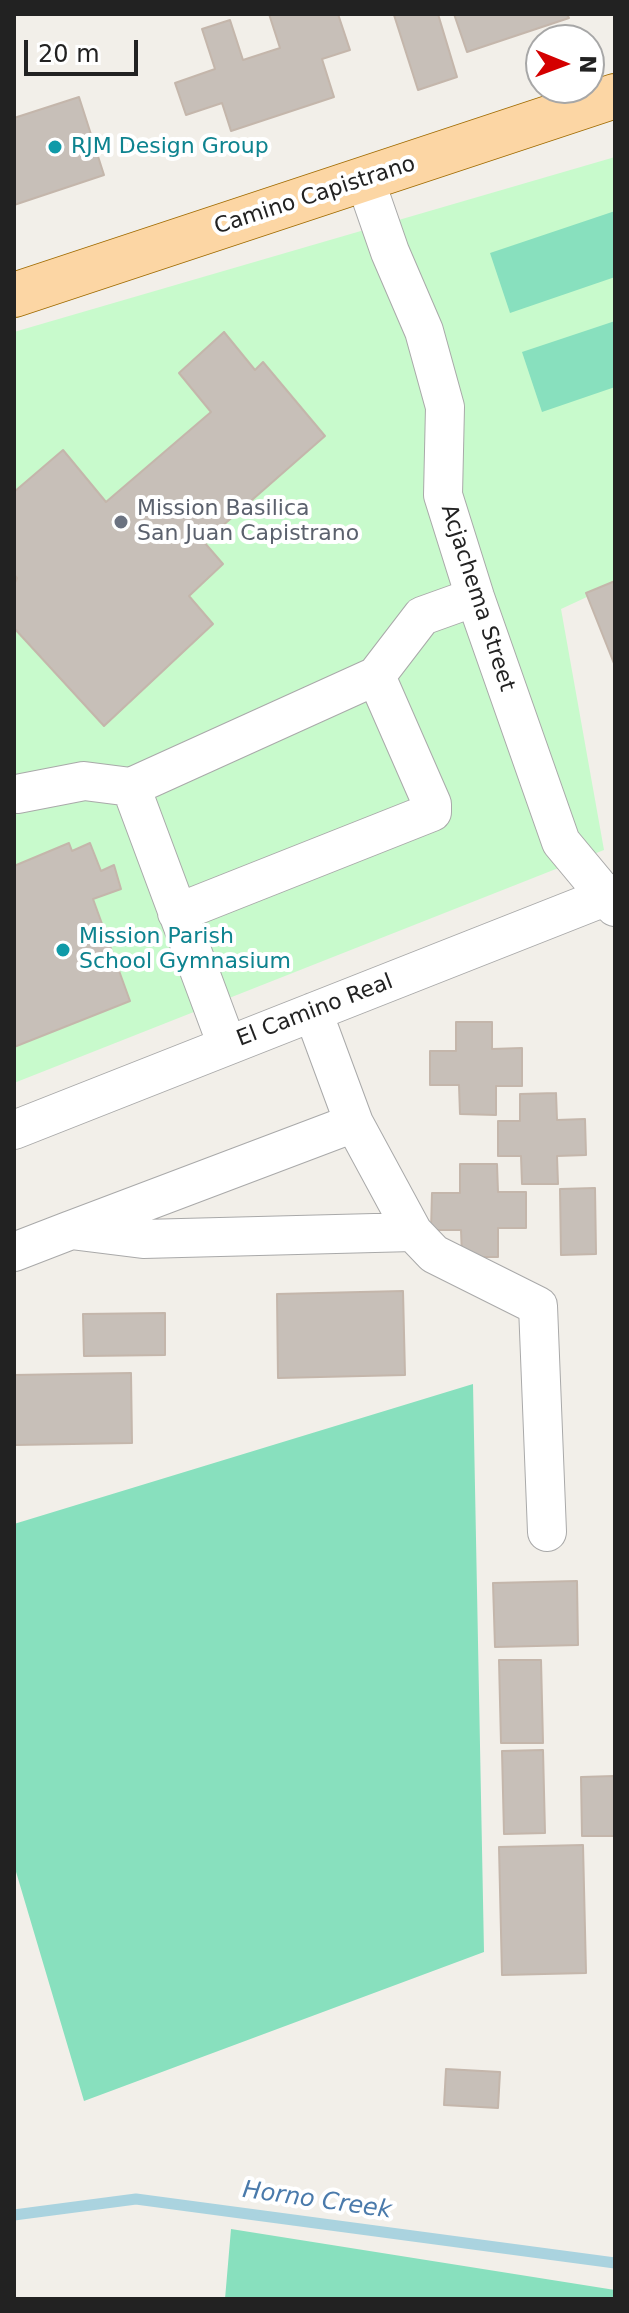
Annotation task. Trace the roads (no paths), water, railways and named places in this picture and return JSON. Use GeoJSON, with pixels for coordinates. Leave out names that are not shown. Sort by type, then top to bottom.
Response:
{"type":"FeatureCollection","features":[{"type":"Feature","properties":{"kind":"main road","name":"Camino Capistrano"},"geometry":{"type":"LineString","coordinates":[[14,295],[615,96]]}},
{"type":"Feature","properties":{"kind":"street","name":"Acjachema Street"},"geometry":{"type":"LineString","coordinates":[[365,180],[390,252],[424,331],[445,407],[443,495],[475,597],[561,842],[612,899]]}},
{"type":"Feature","properties":{"kind":"street"},"geometry":{"type":"LineString","coordinates":[[15,797],[84,781],[131,787],[376,676],[422,616],[475,597]]}},
{"type":"Feature","properties":{"kind":"street"},"geometry":{"type":"LineString","coordinates":[[177,913],[432,812],[432,804],[376,676]]}},
{"type":"Feature","properties":{"kind":"street"},"geometry":{"type":"LineString","coordinates":[[131,787],[227,1045]]}},
{"type":"Feature","properties":{"kind":"street","name":"El Camino Real"},"geometry":{"type":"LineString","coordinates":[[14,1130],[227,1045],[612,899]]}},
{"type":"Feature","properties":{"kind":"street"},"geometry":{"type":"LineString","coordinates":[[313,1012],[354,1123],[413,1232],[434,1254],[538,1306],[547,1532]]}},
{"type":"Feature","properties":{"kind":"street"},"geometry":{"type":"LineString","coordinates":[[14,1252],[354,1123]]}},
{"type":"Feature","properties":{"kind":"street"},"geometry":{"type":"LineString","coordinates":[[71,1230],[143,1239],[413,1232]]}},
{"type":"Feature","properties":{"kind":"waterway","name":"Horno Creek"},"geometry":{"type":"LineString","coordinates":[[14,2215],[136,2199],[615,2263]]}},
{"type":"Feature","properties":{"kind":"place","name":"RJM Design Group"},"geometry":{"type":"Point","coordinates":[55,147]}},
{"type":"Feature","properties":{"kind":"place","name":"Mission Basilica San Juan Capistrano"},"geometry":{"type":"Point","coordinates":[121,522]}},
{"type":"Feature","properties":{"kind":"place","name":"Mission Parish School Gymnasium"},"geometry":{"type":"Point","coordinates":[63,950]}}]}
